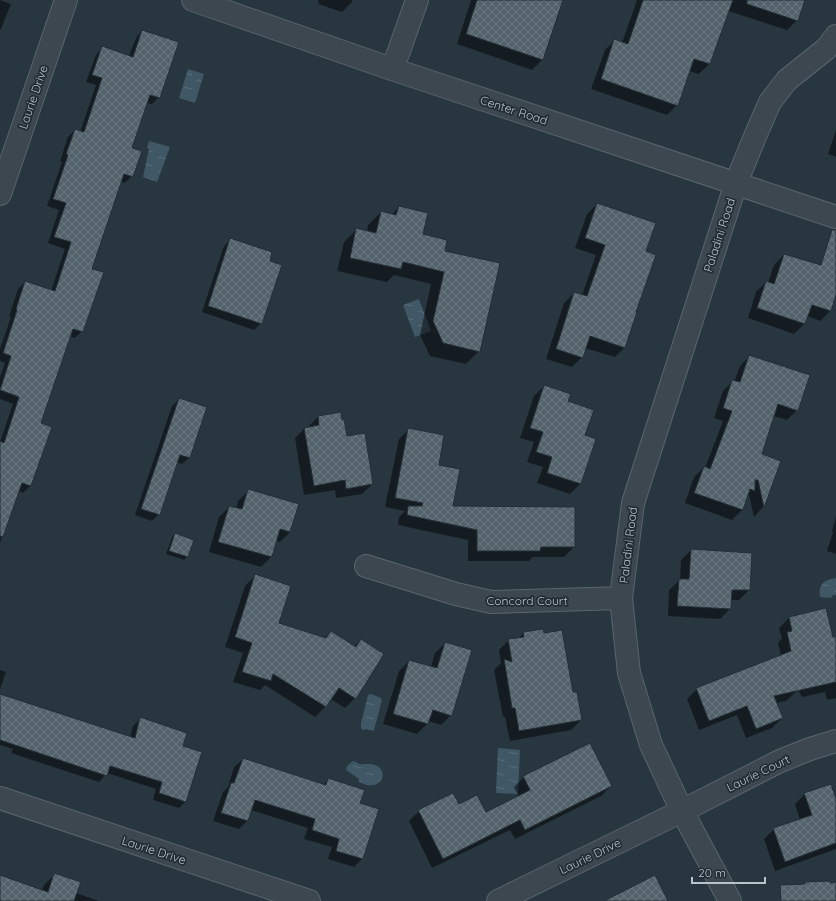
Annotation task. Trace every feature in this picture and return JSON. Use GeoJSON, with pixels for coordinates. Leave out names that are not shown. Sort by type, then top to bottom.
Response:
{"type":"FeatureCollection","features":[{"type":"Feature","properties":{"kind":"street","name":"Laurie Drive"},"geometry":{"type":"LineString","coordinates":[[0,194],[66,0]]}},
{"type":"Feature","properties":{"kind":"street","name":"Center Road"},"geometry":{"type":"LineString","coordinates":[[193,0],[392,70],[836,217]]}},
{"type":"Feature","properties":{"kind":"street"},"geometry":{"type":"LineString","coordinates":[[392,70],[417,0]]}},
{"type":"Feature","properties":{"kind":"street","name":"Paladini Road"},"geometry":{"type":"LineString","coordinates":[[730,901],[682,811],[651,745],[629,673],[621,598],[633,503],[736,183],[770,102],[787,80],[826,49],[836,36]]}},
{"type":"Feature","properties":{"kind":"street","name":"Concord Court"},"geometry":{"type":"LineString","coordinates":[[366,566],[456,594],[491,602],[621,598]]}},
{"type":"Feature","properties":{"kind":"street","name":"Laurie Court"},"geometry":{"type":"LineString","coordinates":[[682,811],[780,761],[810,749],[836,741]]}},
{"type":"Feature","properties":{"kind":"street","name":"Laurie Drive"},"geometry":{"type":"LineString","coordinates":[[0,798],[308,901]]}},
{"type":"Feature","properties":{"kind":"street","name":"Laurie Drive"},"geometry":{"type":"LineString","coordinates":[[498,901],[682,811]]}},
{"type":"Feature","properties":{"kind":"water"},"geometry":{"type":"Polygon","coordinates":[[[188,69],[204,74],[195,103],[179,98],[188,69]]]}},
{"type":"Feature","properties":{"kind":"water"},"geometry":{"type":"Polygon","coordinates":[[[149,141],[170,147],[157,182],[143,177],[149,149],[147,148],[149,141]]]}},
{"type":"Feature","properties":{"kind":"water"},"geometry":{"type":"Polygon","coordinates":[[[419,299],[431,331],[415,337],[403,305],[419,299]]]}},
{"type":"Feature","properties":{"kind":"water"},"geometry":{"type":"Polygon","coordinates":[[[836,578],[836,595],[833,595],[831,598],[820,597],[820,589],[823,583],[836,578]]]}},
{"type":"Feature","properties":{"kind":"water"},"geometry":{"type":"Polygon","coordinates":[[[371,694],[381,698],[382,700],[373,731],[366,729],[363,730],[361,728],[368,695],[371,694]]]}},
{"type":"Feature","properties":{"kind":"water"},"geometry":{"type":"Polygon","coordinates":[[[498,748],[520,750],[518,794],[496,793],[498,748]]]}},
{"type":"Feature","properties":{"kind":"water"},"geometry":{"type":"Polygon","coordinates":[[[353,761],[359,764],[373,764],[380,768],[383,776],[381,780],[373,785],[367,785],[359,782],[359,779],[346,770],[347,766],[353,761]]]}},
{"type":"Feature","properties":{"kind":"building"},"geometry":{"type":"Polygon","coordinates":[[[477,0],[563,0],[543,60],[466,34],[477,0]]]}},
{"type":"Feature","properties":{"kind":"building"},"geometry":{"type":"Polygon","coordinates":[[[643,0],[733,0],[710,64],[694,59],[678,106],[601,79],[614,39],[628,44],[643,0]]]}},
{"type":"Feature","properties":{"kind":"building"},"geometry":{"type":"Polygon","coordinates":[[[747,0],[805,0],[798,21],[747,4],[747,0]]]}},
{"type":"Feature","properties":{"kind":"building"},"geometry":{"type":"Polygon","coordinates":[[[142,30],[179,42],[160,98],[150,95],[132,148],[142,151],[133,177],[124,174],[92,269],[104,272],[83,332],[73,329],[41,423],[52,427],[31,486],[22,483],[3,537],[0,536],[0,441],[4,443],[19,397],[0,390],[11,356],[3,353],[25,281],[55,291],[71,242],[54,237],[66,203],[53,199],[75,129],[84,132],[102,78],[92,75],[102,46],[133,57],[142,30]]]}},
{"type":"Feature","properties":{"kind":"building"},"geometry":{"type":"Polygon","coordinates":[[[597,203],[656,223],[646,251],[656,255],[625,348],[590,336],[583,358],[556,349],[574,292],[587,296],[605,245],[585,238],[597,203]]]}},
{"type":"Feature","properties":{"kind":"building"},"geometry":{"type":"Polygon","coordinates":[[[399,206],[428,213],[423,234],[447,240],[445,251],[500,263],[480,352],[443,343],[433,321],[444,272],[403,262],[401,269],[350,258],[356,228],[376,233],[381,211],[396,215],[399,206]]]}},
{"type":"Feature","properties":{"kind":"building"},"geometry":{"type":"Polygon","coordinates":[[[832,230],[836,230],[836,295],[831,311],[812,305],[805,324],[757,308],[766,281],[774,284],[784,254],[821,265],[832,230]]]}},
{"type":"Feature","properties":{"kind":"building"},"geometry":{"type":"Polygon","coordinates":[[[230,238],[272,252],[270,261],[282,265],[262,324],[208,306],[230,238]]]}},
{"type":"Feature","properties":{"kind":"building"},"geometry":{"type":"Polygon","coordinates":[[[749,355],[810,375],[798,411],[778,404],[762,454],[781,461],[764,508],[758,480],[755,480],[755,491],[750,489],[743,510],[694,493],[704,466],[710,469],[732,411],[723,408],[732,380],[740,382],[749,355]]]}},
{"type":"Feature","properties":{"kind":"building"},"geometry":{"type":"Polygon","coordinates":[[[544,385],[571,394],[568,401],[594,410],[585,435],[596,439],[581,484],[547,473],[552,457],[536,452],[543,432],[530,428],[544,385]]]}},
{"type":"Feature","properties":{"kind":"building"},"geometry":{"type":"Polygon","coordinates":[[[179,398],[207,407],[190,458],[180,455],[160,515],[141,509],[179,398]]]}},
{"type":"Feature","properties":{"kind":"building"},"geometry":{"type":"Polygon","coordinates":[[[341,412],[342,420],[344,419],[347,436],[365,433],[373,484],[346,489],[345,480],[314,486],[304,428],[319,425],[318,416],[341,412]]]}},
{"type":"Feature","properties":{"kind":"building"},"geometry":{"type":"Polygon","coordinates":[[[408,428],[444,435],[439,465],[460,469],[453,506],[575,507],[575,547],[541,547],[540,551],[477,551],[477,530],[407,515],[408,506],[422,506],[423,503],[395,498],[408,428]]]}},
{"type":"Feature","properties":{"kind":"building"},"geometry":{"type":"Polygon","coordinates":[[[248,489],[299,504],[290,532],[280,529],[272,557],[218,542],[229,506],[242,509],[248,489]]]}},
{"type":"Feature","properties":{"kind":"building"},"geometry":{"type":"Polygon","coordinates":[[[175,533],[194,540],[188,557],[169,551],[175,533]]]}},
{"type":"Feature","properties":{"kind":"building"},"geometry":{"type":"Polygon","coordinates":[[[691,549],[752,553],[750,590],[732,590],[731,609],[677,606],[679,579],[689,579],[691,549]]]}},
{"type":"Feature","properties":{"kind":"building"},"geometry":{"type":"Polygon","coordinates":[[[255,574],[291,586],[279,623],[326,638],[331,631],[356,647],[361,639],[384,654],[356,699],[339,688],[326,707],[273,674],[271,681],[242,672],[252,643],[235,637],[255,574]]]}},
{"type":"Feature","properties":{"kind":"building"},"geometry":{"type":"Polygon","coordinates":[[[826,608],[833,637],[836,637],[836,682],[774,696],[783,718],[756,729],[747,706],[709,721],[696,688],[791,651],[787,632],[792,631],[789,617],[826,608]]]}},
{"type":"Feature","properties":{"kind":"building"},"geometry":{"type":"Polygon","coordinates":[[[543,629],[544,633],[562,630],[573,692],[577,692],[582,720],[519,731],[515,708],[512,708],[504,659],[512,662],[508,639],[524,637],[523,632],[543,629]]]}},
{"type":"Feature","properties":{"kind":"building"},"geometry":{"type":"Polygon","coordinates":[[[445,642],[472,650],[452,716],[433,710],[428,724],[393,714],[409,660],[437,668],[445,642]]]}},
{"type":"Feature","properties":{"kind":"building"},"geometry":{"type":"Polygon","coordinates":[[[0,694],[135,738],[140,717],[187,733],[183,746],[202,752],[186,802],[159,793],[162,782],[110,766],[107,776],[0,740],[0,694]]]}},
{"type":"Feature","properties":{"kind":"building"},"geometry":{"type":"Polygon","coordinates":[[[590,743],[612,786],[525,830],[520,820],[443,859],[418,810],[453,793],[459,804],[477,795],[486,812],[530,790],[523,776],[590,743]]]}},
{"type":"Feature","properties":{"kind":"building"},"geometry":{"type":"Polygon","coordinates":[[[243,758],[326,785],[328,778],[365,790],[360,803],[379,809],[363,859],[336,851],[339,839],[312,830],[315,819],[255,800],[248,821],[221,813],[231,783],[234,783],[243,758]]]}},
{"type":"Feature","properties":{"kind":"building"},"geometry":{"type":"Polygon","coordinates":[[[831,784],[836,799],[836,843],[785,862],[773,828],[812,815],[804,793],[831,784]]]}},
{"type":"Feature","properties":{"kind":"building"},"geometry":{"type":"Polygon","coordinates":[[[54,873],[81,882],[74,901],[0,901],[0,875],[48,892],[54,873]]]}},
{"type":"Feature","properties":{"kind":"building"},"geometry":{"type":"Polygon","coordinates":[[[655,875],[668,901],[604,901],[655,875]]]}},
{"type":"Feature","properties":{"kind":"building"},"geometry":{"type":"Polygon","coordinates":[[[830,881],[830,883],[836,882],[836,901],[781,901],[780,885],[830,881]]]}}]}
